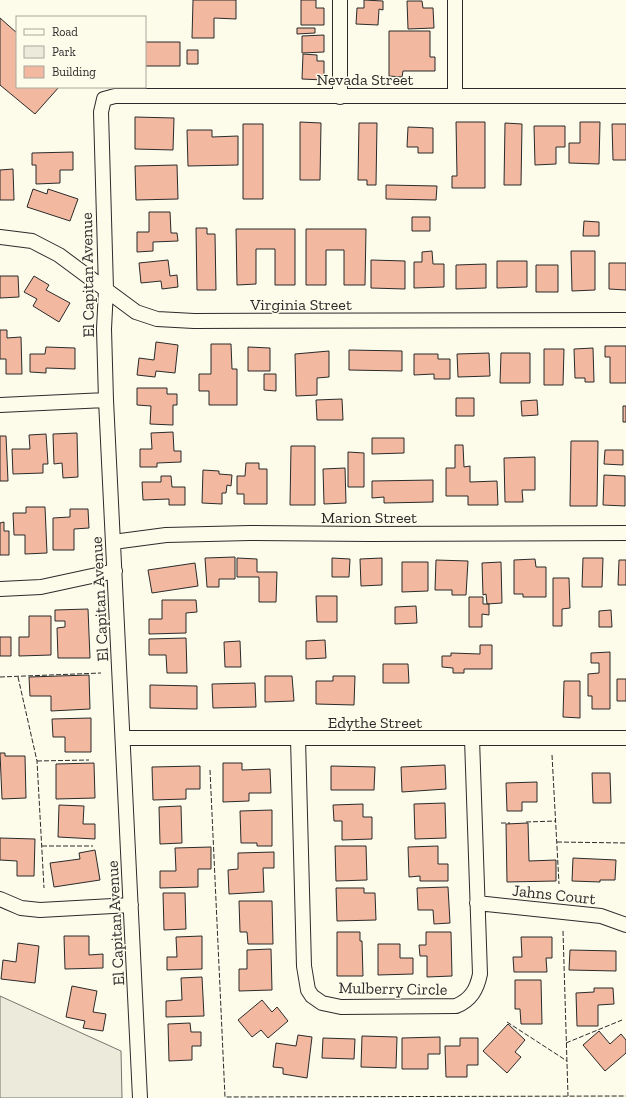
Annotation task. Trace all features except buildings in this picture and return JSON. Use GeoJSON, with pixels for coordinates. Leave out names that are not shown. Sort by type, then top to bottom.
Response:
{"type":"FeatureCollection","features":[{"type":"Feature","properties":{"kind":"street"},"geometry":{"type":"LineString","coordinates":[[340,0],[340,97]]}},
{"type":"Feature","properties":{"kind":"street"},"geometry":{"type":"LineString","coordinates":[[455,0],[455,95]]}},
{"type":"Feature","properties":{"kind":"street","name":"Nevada Street"},"geometry":{"type":"LineString","coordinates":[[104,99],[116,96],[626,96]]}},
{"type":"Feature","properties":{"kind":"street","name":"El Capitan Avenue"},"geometry":{"type":"LineString","coordinates":[[104,99],[101,112],[106,289],[104,328],[106,400],[140,1098]]}},
{"type":"Feature","properties":{"kind":"street","name":"Virginia Street"},"geometry":{"type":"LineString","coordinates":[[0,237],[32,241],[59,256],[136,312],[157,319],[186,321],[626,320]]}},
{"type":"Feature","properties":{"kind":"street"},"geometry":{"type":"LineString","coordinates":[[0,405],[106,400]]}},
{"type":"Feature","properties":{"kind":"street","name":"Marion Street"},"geometry":{"type":"LineString","coordinates":[[113,542],[166,535],[250,533],[626,533]]}},
{"type":"Feature","properties":{"kind":"street"},"geometry":{"type":"LineString","coordinates":[[0,589],[41,587],[115,571]]}},
{"type":"Feature","properties":{"kind":"street","name":"Edythe Street"},"geometry":{"type":"LineString","coordinates":[[123,738],[626,738]]}},
{"type":"Feature","properties":{"kind":"street","name":"Mulberry Circle"},"geometry":{"type":"LineString","coordinates":[[298,739],[304,966],[308,990],[312,996],[322,1003],[341,1008],[443,1008],[456,1006],[465,1002],[478,987],[480,974],[472,739]]}},
{"type":"Feature","properties":{"kind":"street"},"geometry":{"type":"LineString","coordinates":[[0,899],[21,908],[40,910],[131,905]]}},
{"type":"Feature","properties":{"kind":"street","name":"Jahns Court"},"geometry":{"type":"LineString","coordinates":[[477,903],[601,916],[626,925]]}},
{"type":"Feature","properties":{"kind":"green space"},"geometry":{"type":"Polygon","coordinates":[[[0,996],[121,1051],[122,1098],[0,1098],[0,996]]]}},
{"type":"Feature","properties":{"kind":"fence"},"geometry":{"type":"LineString","coordinates":[[0,677],[101,673]]}},
{"type":"Feature","properties":{"kind":"fence"},"geometry":{"type":"LineString","coordinates":[[18,677],[37,761],[44,888]]}},
{"type":"Feature","properties":{"kind":"fence"},"geometry":{"type":"LineString","coordinates":[[552,755],[559,884]]}},
{"type":"Feature","properties":{"kind":"fence"},"geometry":{"type":"LineString","coordinates":[[37,761],[89,760]]}},
{"type":"Feature","properties":{"kind":"fence"},"geometry":{"type":"LineString","coordinates":[[210,770],[225,1097],[626,1096]]}},
{"type":"Feature","properties":{"kind":"fence"},"geometry":{"type":"LineString","coordinates":[[526,822],[556,821]]}},
{"type":"Feature","properties":{"kind":"fence"},"geometry":{"type":"LineString","coordinates":[[501,823],[510,823]]}},
{"type":"Feature","properties":{"kind":"fence"},"geometry":{"type":"LineString","coordinates":[[557,842],[626,843]]}},
{"type":"Feature","properties":{"kind":"fence"},"geometry":{"type":"LineString","coordinates":[[42,846],[93,846]]}},
{"type":"Feature","properties":{"kind":"fence"},"geometry":{"type":"LineString","coordinates":[[563,931],[568,1096]]}},
{"type":"Feature","properties":{"kind":"fence"},"geometry":{"type":"LineString","coordinates":[[566,1043],[622,1020]]}},
{"type":"Feature","properties":{"kind":"fence"},"geometry":{"type":"LineString","coordinates":[[507,1022],[567,1061]]}}]}
